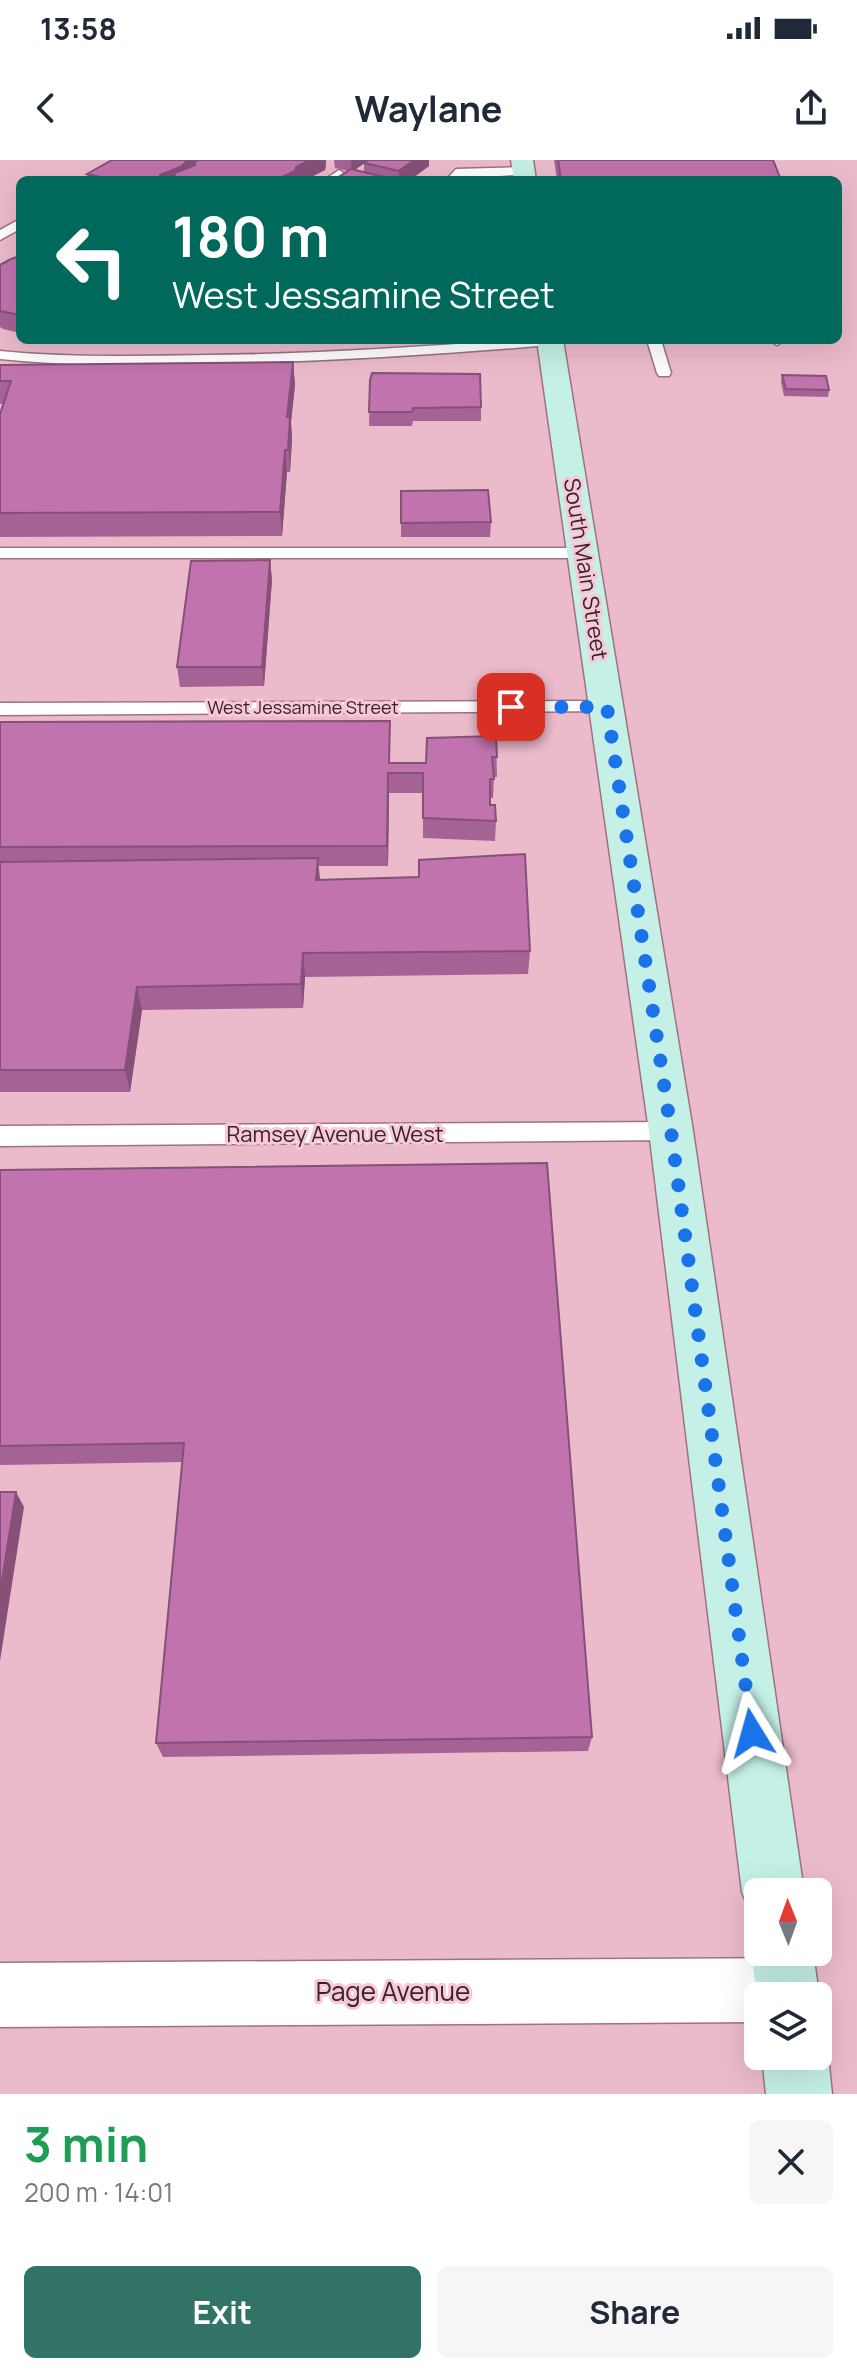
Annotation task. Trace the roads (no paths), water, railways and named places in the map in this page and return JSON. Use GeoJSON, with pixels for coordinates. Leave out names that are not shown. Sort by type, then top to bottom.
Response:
{"type":"FeatureCollection","features":[{"type":"Feature","properties":{"kind":"street","name":"South Main Street"},"geometry":{"type":"LineString","coordinates":[[550,344],[671,1131],[771,1878]]}},
{"type":"Feature","properties":{"kind":"street","name":"Page Avenue"},"geometry":{"type":"LineString","coordinates":[[0,1995],[785,1979]]}},
{"type":"Feature","properties":{"kind":"street"},"geometry":{"type":"LineString","coordinates":[[796,2070],[799,2094]]}},
{"type":"Feature","properties":{"kind":"lane"},"geometry":{"type":"LineString","coordinates":[[454,176],[456,173],[478,170],[524,167]]}},
{"type":"Feature","properties":{"kind":"lane"},"geometry":{"type":"LineString","coordinates":[[0,355],[53,360],[231,359],[395,354],[514,344]]}},
{"type":"Feature","properties":{"kind":"lane"},"geometry":{"type":"LineString","coordinates":[[655,344],[664,373]]}},
{"type":"Feature","properties":{"kind":"lane"},"geometry":{"type":"LineString","coordinates":[[0,553],[583,553]]}},
{"type":"Feature","properties":{"kind":"lane","name":"West Jessamine Street"},"geometry":{"type":"LineString","coordinates":[[0,709],[607,707]]}},
{"type":"Feature","properties":{"kind":"lane","name":"Ramsey Avenue West"},"geometry":{"type":"LineString","coordinates":[[0,1136],[671,1131]]}}]}
